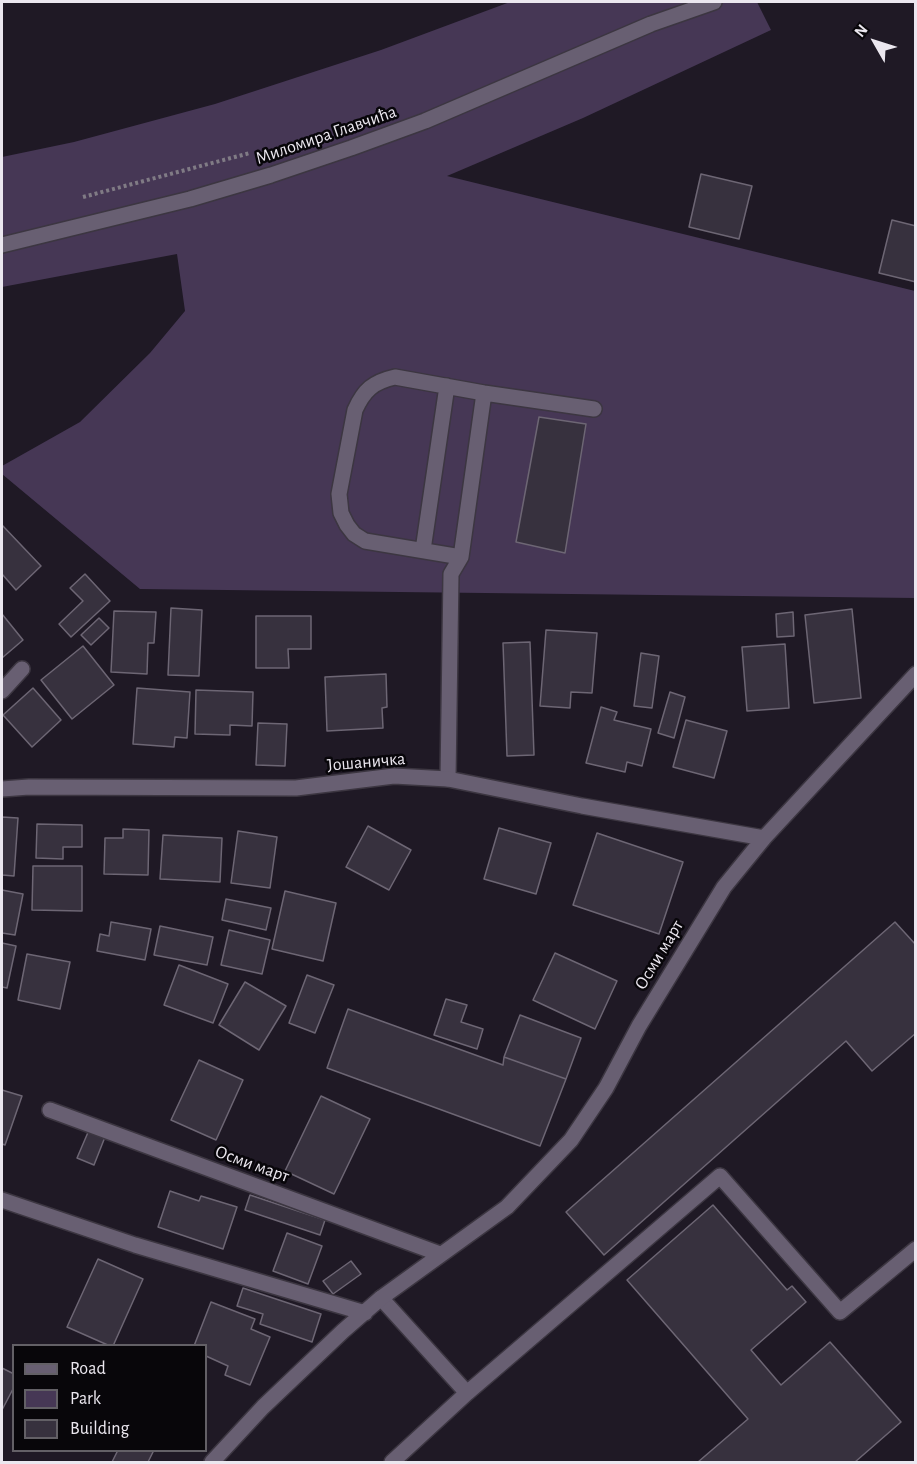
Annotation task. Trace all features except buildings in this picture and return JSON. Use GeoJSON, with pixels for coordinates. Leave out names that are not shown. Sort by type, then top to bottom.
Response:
{"type":"FeatureCollection","features":[{"type":"Feature","properties":{"kind":"street","name":"Миломира Главчића"},"geometry":{"type":"LineString","coordinates":[[651,24],[683,2]]}},
{"type":"Feature","properties":{"kind":"street","name":"Миломира Главчића"},"geometry":{"type":"LineString","coordinates":[[2,245],[189,199],[271,175],[425,121],[651,24],[714,2]]}},
{"type":"Feature","properties":{"kind":"street"},"geometry":{"type":"LineString","coordinates":[[461,557],[365,541],[354,534],[347,525],[341,513],[339,494],[355,410],[368,388],[382,380],[394,377],[594,410]]}},
{"type":"Feature","properties":{"kind":"street"},"geometry":{"type":"LineString","coordinates":[[423,550],[447,386]]}},
{"type":"Feature","properties":{"kind":"street"},"geometry":{"type":"LineString","coordinates":[[448,779],[450,583],[451,574],[461,557],[484,393]]}},
{"type":"Feature","properties":{"kind":"street"},"geometry":{"type":"LineString","coordinates":[[2,691],[22,669]]}},
{"type":"Feature","properties":{"kind":"street","name":"Осми март"},"geometry":{"type":"LineString","coordinates":[[212,1462],[263,1407],[343,1331],[381,1298],[507,1207],[571,1140],[606,1088],[639,1026],[724,887],[764,838],[915,674]]}},
{"type":"Feature","properties":{"kind":"street","name":"Јошаничка"},"geometry":{"type":"LineString","coordinates":[[2,789],[29,787],[296,788],[394,776],[448,779],[582,806],[764,838]]}},
{"type":"Feature","properties":{"kind":"street","name":"Осми март"},"geometry":{"type":"LineString","coordinates":[[50,1110],[440,1254]]}},
{"type":"Feature","properties":{"kind":"street"},"geometry":{"type":"LineString","coordinates":[[392,1462],[467,1393],[720,1176],[840,1312],[915,1249]]}},
{"type":"Feature","properties":{"kind":"street"},"geometry":{"type":"LineString","coordinates":[[2,1200],[135,1245],[365,1313]]}},
{"type":"Feature","properties":{"kind":"street"},"geometry":{"type":"LineString","coordinates":[[381,1298],[467,1393]]}},
{"type":"Feature","properties":{"kind":"path"},"geometry":{"type":"LineString","coordinates":[[77,199],[250,153]]}},
{"type":"Feature","properties":{"kind":"green space"},"geometry":{"type":"Polygon","coordinates":[[[510,2],[757,2],[771,30],[583,118],[447,176],[915,291],[915,598],[140,589],[2,474],[2,466],[80,422],[150,353],[185,311],[177,254],[2,287],[2,157],[74,142],[215,104],[381,50],[510,2]]]}}]}
